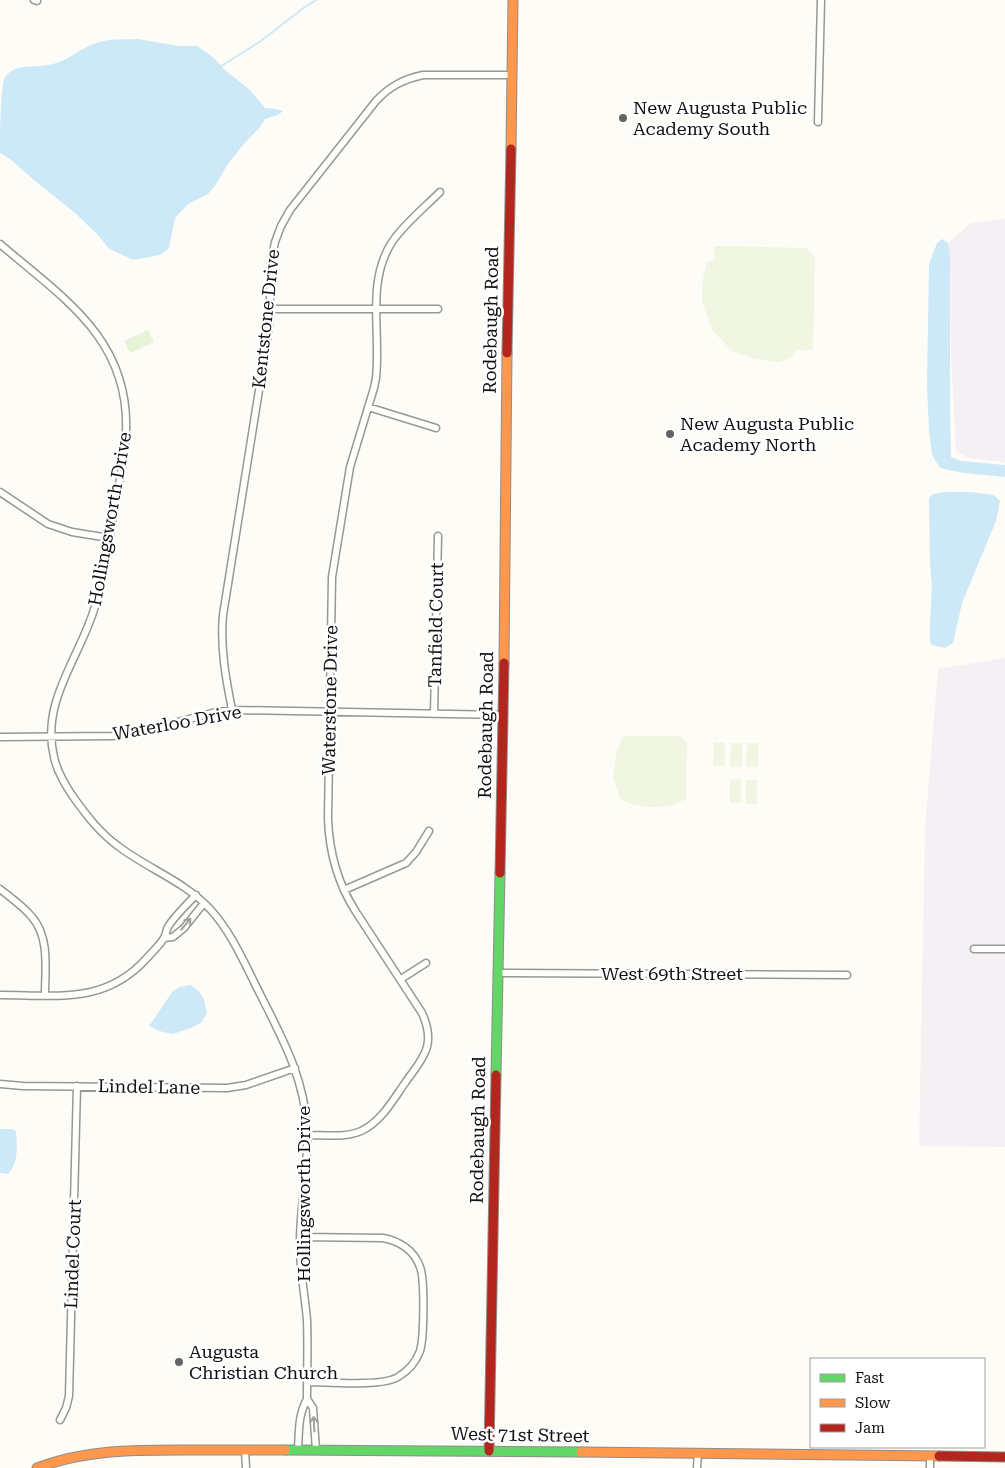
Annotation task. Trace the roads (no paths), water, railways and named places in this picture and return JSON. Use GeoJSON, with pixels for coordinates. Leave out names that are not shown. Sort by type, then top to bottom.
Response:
{"type":"FeatureCollection","features":[{"type":"Feature","properties":{"kind":"street","name":"Rodebaugh Road"},"geometry":{"type":"LineString","coordinates":[[489,1451],[503,715],[513,0]]}},
{"type":"Feature","properties":{"kind":"street"},"geometry":{"type":"LineString","coordinates":[[818,122],[821,0]]}},
{"type":"Feature","properties":{"kind":"street","name":"Kentstone Drive"},"geometry":{"type":"LineString","coordinates":[[232,710],[224,670],[223,615],[266,344],[270,309],[271,260],[274,242],[281,226],[293,206],[382,95],[401,81],[423,75],[512,75]]}},
{"type":"Feature","properties":{"kind":"street","name":"Waterstone Drive"},"geometry":{"type":"LineString","coordinates":[[307,1135],[345,1135],[356,1133],[369,1127],[378,1119],[397,1095],[422,1059],[428,1041],[427,1025],[422,1013],[356,912],[344,890],[334,864],[328,830],[332,577],[350,467],[376,374],[378,277],[388,250],[398,234],[440,192]]}},
{"type":"Feature","properties":{"kind":"street","name":"Hollingsworth Drive"},"geometry":{"type":"LineString","coordinates":[[0,244],[85,317],[105,345],[115,366],[125,403],[126,434],[96,603],[87,629],[57,696],[52,715],[51,736],[54,757],[60,775],[100,831],[122,849],[196,895],[222,923],[236,945],[286,1045],[304,1098],[307,1135],[300,1237],[307,1326],[307,1399],[302,1408],[298,1450]]}},
{"type":"Feature","properties":{"kind":"street"},"geometry":{"type":"LineString","coordinates":[[270,309],[438,310]]}},
{"type":"Feature","properties":{"kind":"street"},"geometry":{"type":"LineString","coordinates":[[368,407],[436,428]]}},
{"type":"Feature","properties":{"kind":"street"},"geometry":{"type":"LineString","coordinates":[[0,492],[48,524],[72,532],[109,538]]}},
{"type":"Feature","properties":{"kind":"street","name":"Tanfield Court"},"geometry":{"type":"LineString","coordinates":[[434,714],[438,536]]}},
{"type":"Feature","properties":{"kind":"street","name":"Waterloo Drive"},"geometry":{"type":"LineString","coordinates":[[0,737],[106,736],[133,733],[151,730],[201,715],[232,710],[503,715]]}},
{"type":"Feature","properties":{"kind":"street"},"geometry":{"type":"LineString","coordinates":[[344,890],[406,863],[416,852],[428,830]]}},
{"type":"Feature","properties":{"kind":"street"},"geometry":{"type":"LineString","coordinates":[[0,889],[28,912],[39,927],[45,946],[45,995]]}},
{"type":"Feature","properties":{"kind":"street"},"geometry":{"type":"LineString","coordinates":[[0,995],[84,994],[111,986],[134,971],[164,938],[168,927],[196,895]]}},
{"type":"Feature","properties":{"kind":"street"},"geometry":{"type":"LineString","coordinates":[[164,938],[173,937],[184,928],[204,903]]}},
{"type":"Feature","properties":{"kind":"street"},"geometry":{"type":"LineString","coordinates":[[974,949],[1005,949]]}},
{"type":"Feature","properties":{"kind":"street"},"geometry":{"type":"LineString","coordinates":[[401,979],[426,963]]}},
{"type":"Feature","properties":{"kind":"street","name":"West 69th Street"},"geometry":{"type":"LineString","coordinates":[[497,973],[847,975]]}},
{"type":"Feature","properties":{"kind":"street","name":"Lindel Lane"},"geometry":{"type":"LineString","coordinates":[[0,1084],[23,1086],[226,1088],[246,1085],[295,1068]]}},
{"type":"Feature","properties":{"kind":"street","name":"Lindel Court"},"geometry":{"type":"LineString","coordinates":[[60,1420],[65,1412],[69,1398],[77,1086]]}},
{"type":"Feature","properties":{"kind":"street"},"geometry":{"type":"LineString","coordinates":[[300,1237],[383,1238],[392,1240],[405,1246],[414,1255],[420,1266],[423,1282],[422,1343],[416,1359],[408,1369],[396,1378],[381,1382],[307,1382]]}},
{"type":"Feature","properties":{"kind":"street","name":"Hollingsworth Drive"},"geometry":{"type":"LineString","coordinates":[[307,1399],[313,1408],[316,1450]]}},
{"type":"Feature","properties":{"kind":"street","name":"West 71st Street"},"geometry":{"type":"LineString","coordinates":[[37,1468],[66,1458],[108,1451],[489,1451],[1005,1457]]}},
{"type":"Feature","properties":{"kind":"street"},"geometry":{"type":"LineString","coordinates":[[245,1451],[246,1468]]}},
{"type":"Feature","properties":{"kind":"street"},"geometry":{"type":"LineString","coordinates":[[697,1468],[698,1453]]}},
{"type":"Feature","properties":{"kind":"street"},"geometry":{"type":"LineString","coordinates":[[930,1456],[930,1468]]}},
{"type":"Feature","properties":{"kind":"water"},"geometry":{"type":"Polygon","coordinates":[[[138,39],[178,46],[197,46],[214,58],[225,70],[250,90],[265,108],[283,111],[278,115],[265,119],[227,165],[208,194],[188,204],[175,218],[169,248],[160,255],[133,260],[108,248],[99,236],[74,212],[10,159],[0,153],[0,125],[3,83],[9,73],[19,68],[60,62],[101,41],[138,39]]]}},
{"type":"Feature","properties":{"kind":"water"},"geometry":{"type":"Polygon","coordinates":[[[942,239],[948,243],[950,256],[951,457],[961,461],[1005,465],[1005,477],[964,473],[940,468],[932,455],[927,386],[929,264],[937,243],[942,239]]]}},
{"type":"Feature","properties":{"kind":"water"},"geometry":{"type":"Polygon","coordinates":[[[971,492],[994,495],[1000,501],[996,521],[962,603],[953,643],[945,648],[932,645],[930,640],[932,585],[929,498],[933,494],[971,492]]]}},
{"type":"Feature","properties":{"kind":"water"},"geometry":{"type":"Polygon","coordinates":[[[190,985],[198,990],[204,1000],[207,1013],[202,1022],[173,1034],[159,1031],[149,1026],[173,991],[190,985]]]}},
{"type":"Feature","properties":{"kind":"water"},"geometry":{"type":"Polygon","coordinates":[[[0,1129],[16,1131],[16,1159],[12,1170],[8,1174],[0,1173],[0,1129]]]}},
{"type":"Feature","properties":{"kind":"waterway"},"geometry":{"type":"LineString","coordinates":[[220,67],[261,41],[316,0]]}},
{"type":"Feature","properties":{"kind":"place","name":"New Augusta Public Academy South"},"geometry":{"type":"Point","coordinates":[623,118]}},
{"type":"Feature","properties":{"kind":"place","name":"New Augusta Public Academy North"},"geometry":{"type":"Point","coordinates":[670,434]}},
{"type":"Feature","properties":{"kind":"place","name":"Augusta Christian Church"},"geometry":{"type":"Point","coordinates":[179,1362]}}]}
